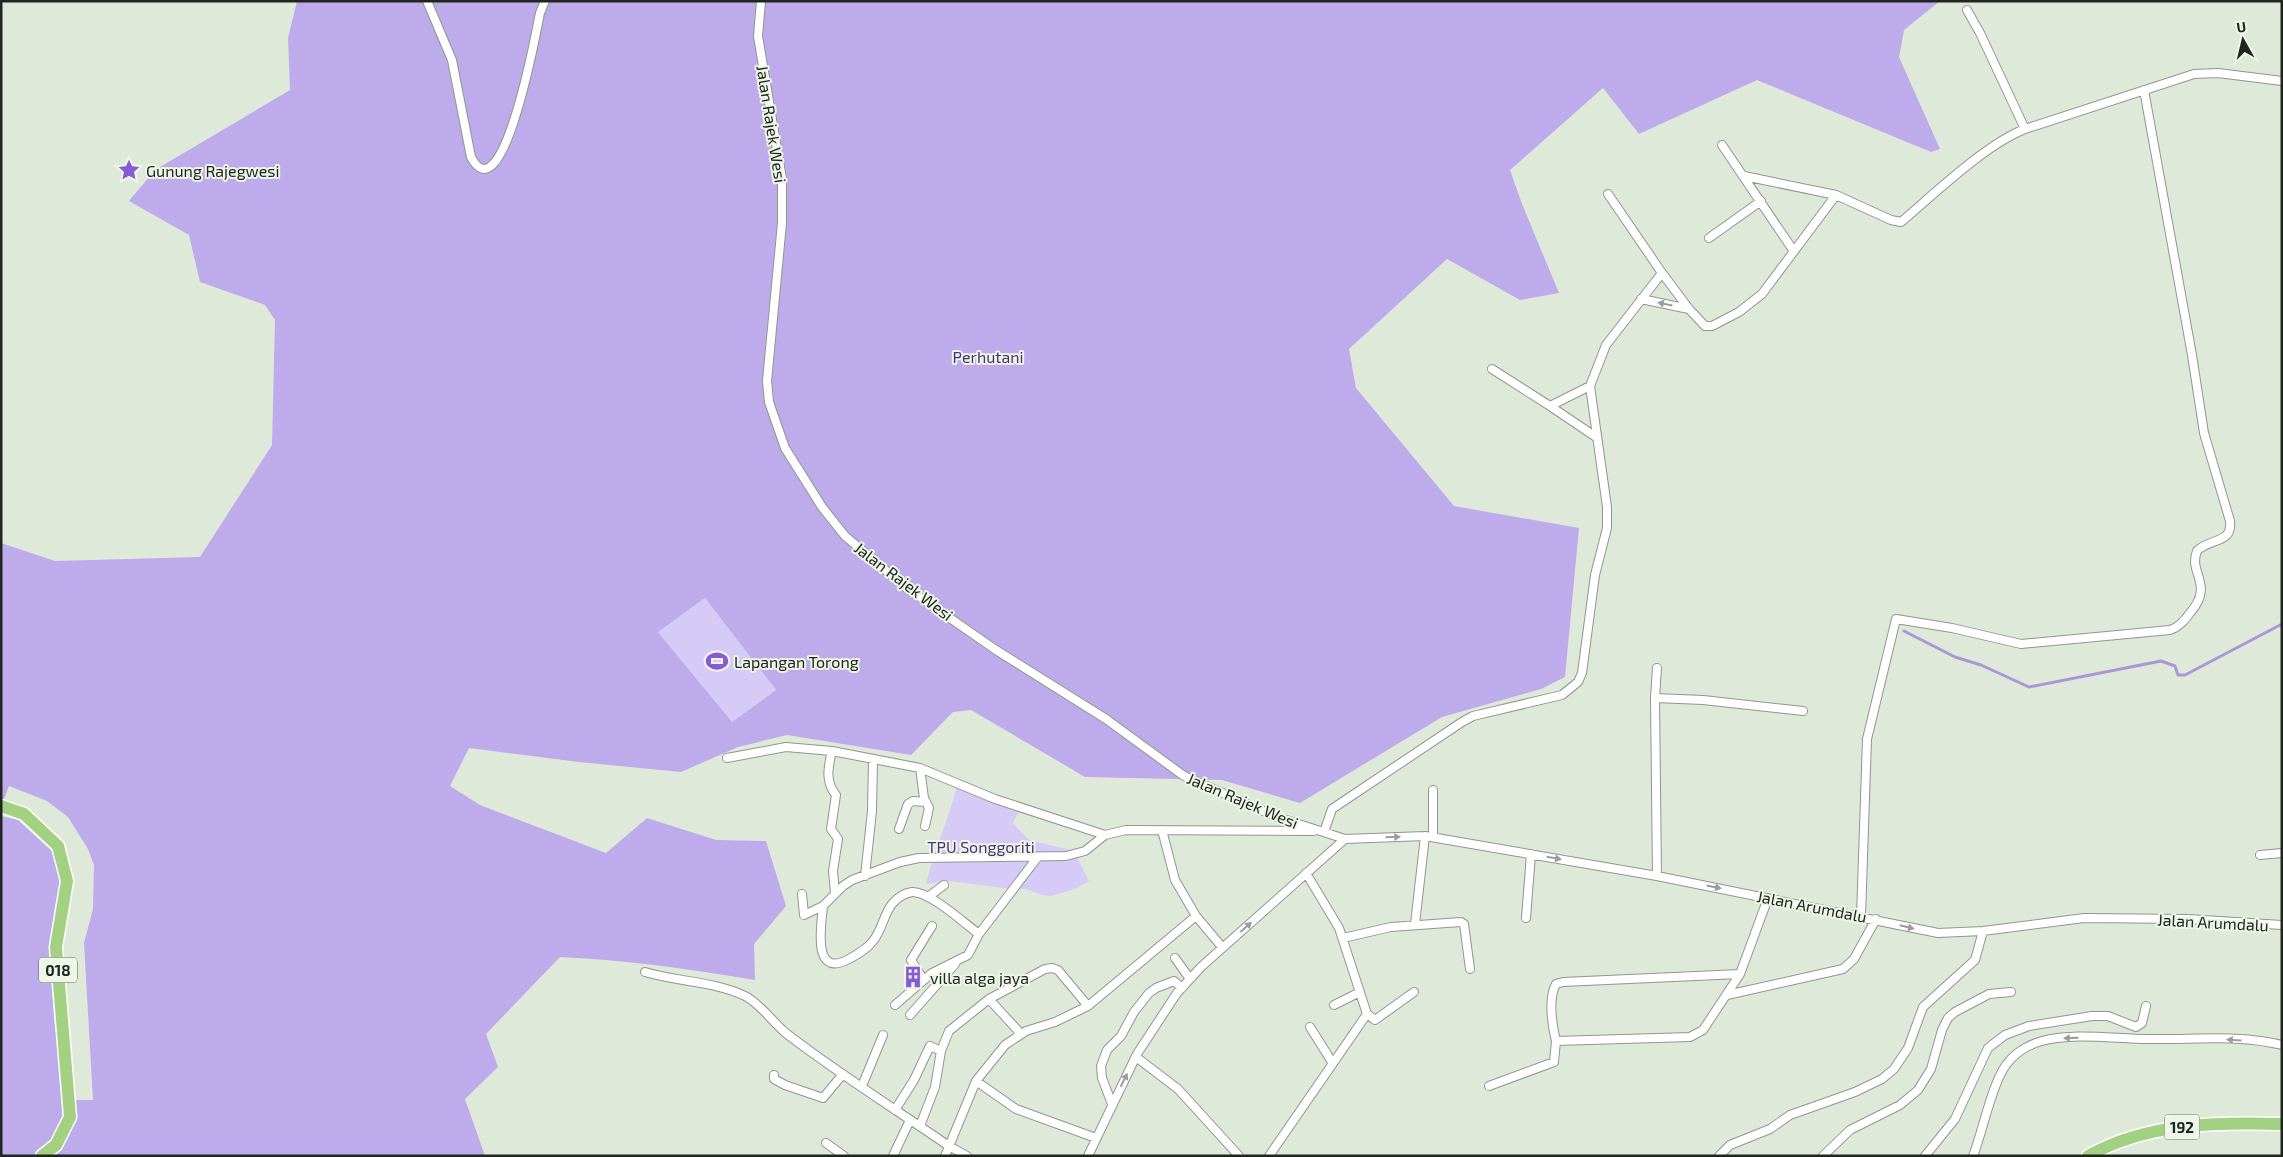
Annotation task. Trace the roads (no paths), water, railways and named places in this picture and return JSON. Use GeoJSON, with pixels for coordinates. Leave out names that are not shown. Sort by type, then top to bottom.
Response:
{"type":"FeatureCollection","features":[{"type":"Feature","properties":{"kind":"main road","name":"018"},"geometry":{"type":"LineString","coordinates":[[1,806],[24,814],[58,846],[67,880],[56,947],[70,1117],[56,1145],[42,1156]]}},
{"type":"Feature","properties":{"kind":"main road","name":"192"},"geometry":{"type":"LineString","coordinates":[[2088,1156],[2107,1145],[2134,1135],[2166,1128],[2282,1124]]}},
{"type":"Feature","properties":{"kind":"street"},"geometry":{"type":"LineString","coordinates":[[427,1],[452,60],[471,157],[479,167],[486,168],[494,165],[499,158],[514,122],[540,13],[545,1]]}},
{"type":"Feature","properties":{"kind":"street","name":"Jalan Rajek Wesi"},"geometry":{"type":"LineString","coordinates":[[761,1],[758,36],[782,179],[782,223],[767,381],[769,402],[785,448],[822,507],[845,536],[908,589],[996,650],[1106,719],[1184,776],[1247,805],[1345,839]]}},
{"type":"Feature","properties":{"kind":"street"},"geometry":{"type":"LineString","coordinates":[[1967,10],[1980,33],[2025,129]]}},
{"type":"Feature","properties":{"kind":"street"},"geometry":{"type":"LineString","coordinates":[[1744,176],[1836,195],[1890,220],[1900,222],[1983,154],[2015,133],[2025,129],[2144,90],[2205,73],[2282,81]]}},
{"type":"Feature","properties":{"kind":"street"},"geometry":{"type":"LineString","coordinates":[[1861,916],[1867,739],[1896,619],[1952,628],[2021,644],[2170,630],[2182,623],[2202,596],[2196,559],[2198,551],[2230,532],[2230,521],[2204,433],[2192,354],[2144,90]]}},
{"type":"Feature","properties":{"kind":"street"},"geometry":{"type":"LineString","coordinates":[[1722,145],[1793,250]]}},
{"type":"Feature","properties":{"kind":"street"},"geometry":{"type":"LineString","coordinates":[[1608,194],[1689,310],[1705,326],[1719,324],[1749,305],[1762,294],[1778,275],[1793,250],[1836,195]]}},
{"type":"Feature","properties":{"kind":"street"},"geometry":{"type":"LineString","coordinates":[[1709,238],[1761,201]]}},
{"type":"Feature","properties":{"kind":"street"},"geometry":{"type":"LineString","coordinates":[[802,894],[804,915],[823,906],[835,893],[852,880],[900,862],[919,858],[1037,858],[1066,856],[1085,852],[1105,835],[1126,830],[1322,831],[1332,809],[1462,722],[1474,716],[1562,695],[1578,682],[1582,673],[1595,575],[1607,528],[1607,507],[1590,386],[1606,345],[1662,273]]}},
{"type":"Feature","properties":{"kind":"street"},"geometry":{"type":"LineString","coordinates":[[1641,299],[1689,310]]}},
{"type":"Feature","properties":{"kind":"street"},"geometry":{"type":"LineString","coordinates":[[1492,369],[1596,437]]}},
{"type":"Feature","properties":{"kind":"street"},"geometry":{"type":"LineString","coordinates":[[1550,406],[1590,386]]}},
{"type":"Feature","properties":{"kind":"street"},"geometry":{"type":"LineString","coordinates":[[1657,668],[1657,876]]}},
{"type":"Feature","properties":{"kind":"street"},"geometry":{"type":"LineString","coordinates":[[1656,698],[1702,700],[1803,711]]}},
{"type":"Feature","properties":{"kind":"street"},"geometry":{"type":"LineString","coordinates":[[727,758],[786,747],[832,751],[920,768],[995,799],[1105,835]]}},
{"type":"Feature","properties":{"kind":"street"},"geometry":{"type":"LineString","coordinates":[[832,751],[828,778],[829,786],[836,795],[831,829],[838,839],[833,871],[835,893]]}},
{"type":"Feature","properties":{"kind":"street"},"geometry":{"type":"LineString","coordinates":[[865,876],[872,811],[873,760]]}},
{"type":"Feature","properties":{"kind":"street"},"geometry":{"type":"LineString","coordinates":[[920,768],[926,802],[929,808],[925,826]]}},
{"type":"Feature","properties":{"kind":"street"},"geometry":{"type":"LineString","coordinates":[[1415,924],[1429,836],[1433,790]]}},
{"type":"Feature","properties":{"kind":"street"},"geometry":{"type":"LineString","coordinates":[[899,829],[908,804],[926,802]]}},
{"type":"Feature","properties":{"kind":"street"},"geometry":{"type":"LineString","coordinates":[[1162,830],[1175,880],[1196,916],[1222,947]]}},
{"type":"Feature","properties":{"kind":"street","name":"Jalan Arumdalu"},"geometry":{"type":"LineString","coordinates":[[1345,839],[1429,836],[1657,876],[1938,933],[1983,931],[2084,918],[2188,919],[2282,925]]}},
{"type":"Feature","properties":{"kind":"street"},"geometry":{"type":"LineString","coordinates":[[1088,1156],[1136,1057],[1182,988],[1222,947],[1345,839]]}},
{"type":"Feature","properties":{"kind":"street"},"geometry":{"type":"LineString","coordinates":[[2260,855],[2282,853]]}},
{"type":"Feature","properties":{"kind":"street"},"geometry":{"type":"LineString","coordinates":[[1526,918],[1531,854]]}},
{"type":"Feature","properties":{"kind":"street"},"geometry":{"type":"LineString","coordinates":[[910,1015],[937,985],[941,977],[968,954],[979,934],[1037,858]]}},
{"type":"Feature","properties":{"kind":"street"},"geometry":{"type":"LineString","coordinates":[[1306,873],[1339,928],[1367,1014],[1375,1020],[1414,992]]}},
{"type":"Feature","properties":{"kind":"street"},"geometry":{"type":"LineString","coordinates":[[928,897],[944,885]]}},
{"type":"Feature","properties":{"kind":"street"},"geometry":{"type":"LineString","coordinates":[[823,906],[822,953],[829,963],[836,964],[862,951],[872,942],[892,904],[902,895],[910,892],[928,897],[979,934]]}},
{"type":"Feature","properties":{"kind":"street"},"geometry":{"type":"LineString","coordinates":[[1556,1041],[1690,1037],[1703,1030],[1740,974],[1768,898]]}},
{"type":"Feature","properties":{"kind":"street"},"geometry":{"type":"LineString","coordinates":[[945,1156],[976,1081],[1005,1045],[1021,1034],[1088,1006],[1196,916]]}},
{"type":"Feature","properties":{"kind":"street"},"geometry":{"type":"LineString","coordinates":[[1727,995],[1843,969],[1860,949],[1876,919]]}},
{"type":"Feature","properties":{"kind":"street"},"geometry":{"type":"LineString","coordinates":[[1343,938],[1415,924],[1461,922],[1464,924],[1470,969]]}},
{"type":"Feature","properties":{"kind":"street"},"geometry":{"type":"LineString","coordinates":[[923,979],[911,960],[932,926]]}},
{"type":"Feature","properties":{"kind":"street"},"geometry":{"type":"LineString","coordinates":[[1720,1156],[1730,1145],[1770,1129],[1790,1115],[1855,1092],[1882,1079],[1894,1069],[1908,1048],[1923,1007],[1975,960],[1983,931]]}},
{"type":"Feature","properties":{"kind":"street"},"geometry":{"type":"LineString","coordinates":[[1176,958],[1190,979]]}},
{"type":"Feature","properties":{"kind":"street"},"geometry":{"type":"LineString","coordinates":[[895,1005],[923,979],[938,969],[958,961]]}},
{"type":"Feature","properties":{"kind":"street"},"geometry":{"type":"LineString","coordinates":[[920,1126],[936,1086],[941,1051],[949,1031],[990,998],[1044,969],[1052,968],[1058,970],[1088,1006]]}},
{"type":"Feature","properties":{"kind":"street"},"geometry":{"type":"LineString","coordinates":[[645,972],[667,979],[697,981],[747,997],[786,1032],[843,1074],[949,1146],[967,1156]]}},
{"type":"Feature","properties":{"kind":"street"},"geometry":{"type":"LineString","coordinates":[[1489,1086],[1554,1062],[1556,1041],[1552,1002],[1553,989],[1556,984],[1563,982],[1740,974]]}},
{"type":"Feature","properties":{"kind":"street"},"geometry":{"type":"LineString","coordinates":[[1112,1104],[1102,1078],[1101,1066],[1106,1050],[1121,1036],[1134,1012],[1156,988],[1174,981],[1182,988]]}},
{"type":"Feature","properties":{"kind":"street"},"geometry":{"type":"LineString","coordinates":[[1334,1005],[1360,992]]}},
{"type":"Feature","properties":{"kind":"street"},"geometry":{"type":"LineString","coordinates":[[1823,1156],[1850,1130],[1900,1105],[1918,1090],[1931,1070],[1942,1030],[1948,1018],[1955,1012],[1989,994],[2011,992]]}},
{"type":"Feature","properties":{"kind":"street"},"geometry":{"type":"LineString","coordinates":[[990,998],[1021,1034]]}},
{"type":"Feature","properties":{"kind":"street"},"geometry":{"type":"LineString","coordinates":[[1925,1156],[1955,1119],[1988,1048],[2005,1035],[2029,1026],[2092,1016],[2108,1016],[2136,1027],[2142,1023],[2146,1006]]}},
{"type":"Feature","properties":{"kind":"street"},"geometry":{"type":"LineString","coordinates":[[1269,1156],[1332,1062],[1367,1014]]}},
{"type":"Feature","properties":{"kind":"street"},"geometry":{"type":"LineString","coordinates":[[1310,1027],[1332,1062]]}},
{"type":"Feature","properties":{"kind":"street"},"geometry":{"type":"LineString","coordinates":[[862,1086],[883,1035]]}},
{"type":"Feature","properties":{"kind":"street"},"geometry":{"type":"LineString","coordinates":[[1973,1156],[1997,1084],[2008,1061],[2020,1051],[2042,1041],[2068,1038],[2205,1038],[2267,1041],[2282,1045]]}},
{"type":"Feature","properties":{"kind":"street"},"geometry":{"type":"LineString","coordinates":[[895,1110],[914,1080],[930,1046],[941,1051]]}},
{"type":"Feature","properties":{"kind":"street"},"geometry":{"type":"LineString","coordinates":[[1136,1057],[1178,1089],[1238,1156]]}},
{"type":"Feature","properties":{"kind":"street"},"geometry":{"type":"LineString","coordinates":[[774,1075],[774,1079],[785,1085],[823,1098],[843,1074]]}},
{"type":"Feature","properties":{"kind":"street"},"geometry":{"type":"LineString","coordinates":[[976,1081],[1016,1109],[1096,1138]]}},
{"type":"Feature","properties":{"kind":"street"},"geometry":{"type":"LineString","coordinates":[[893,1156],[910,1120]]}},
{"type":"Feature","properties":{"kind":"street"},"geometry":{"type":"LineString","coordinates":[[826,1143],[844,1156]]}},
{"type":"Feature","properties":{"kind":"waterway"},"geometry":{"type":"LineString","coordinates":[[1904,631],[1955,657],[1981,665],[2029,687],[2161,661],[2175,666],[2178,675],[2185,675],[2282,624]]}},
{"type":"Feature","properties":{"kind":"place","name":"Gunung Rajegwesi"},"geometry":{"type":"Point","coordinates":[129,170]}},
{"type":"Feature","properties":{"kind":"place","name":"Lapangan Torong"},"geometry":{"type":"Point","coordinates":[717,661]}},
{"type":"Feature","properties":{"kind":"place","name":"villa alga jaya"},"geometry":{"type":"Point","coordinates":[913,977]}},
{"type":"Feature","properties":{"kind":"park label","name":"Perhutani"},"geometry":{"type":"Point","coordinates":[988,356]}},
{"type":"Feature","properties":{"kind":"park label","name":"TPU Songgoriti"},"geometry":{"type":"Point","coordinates":[981,846]}}]}
